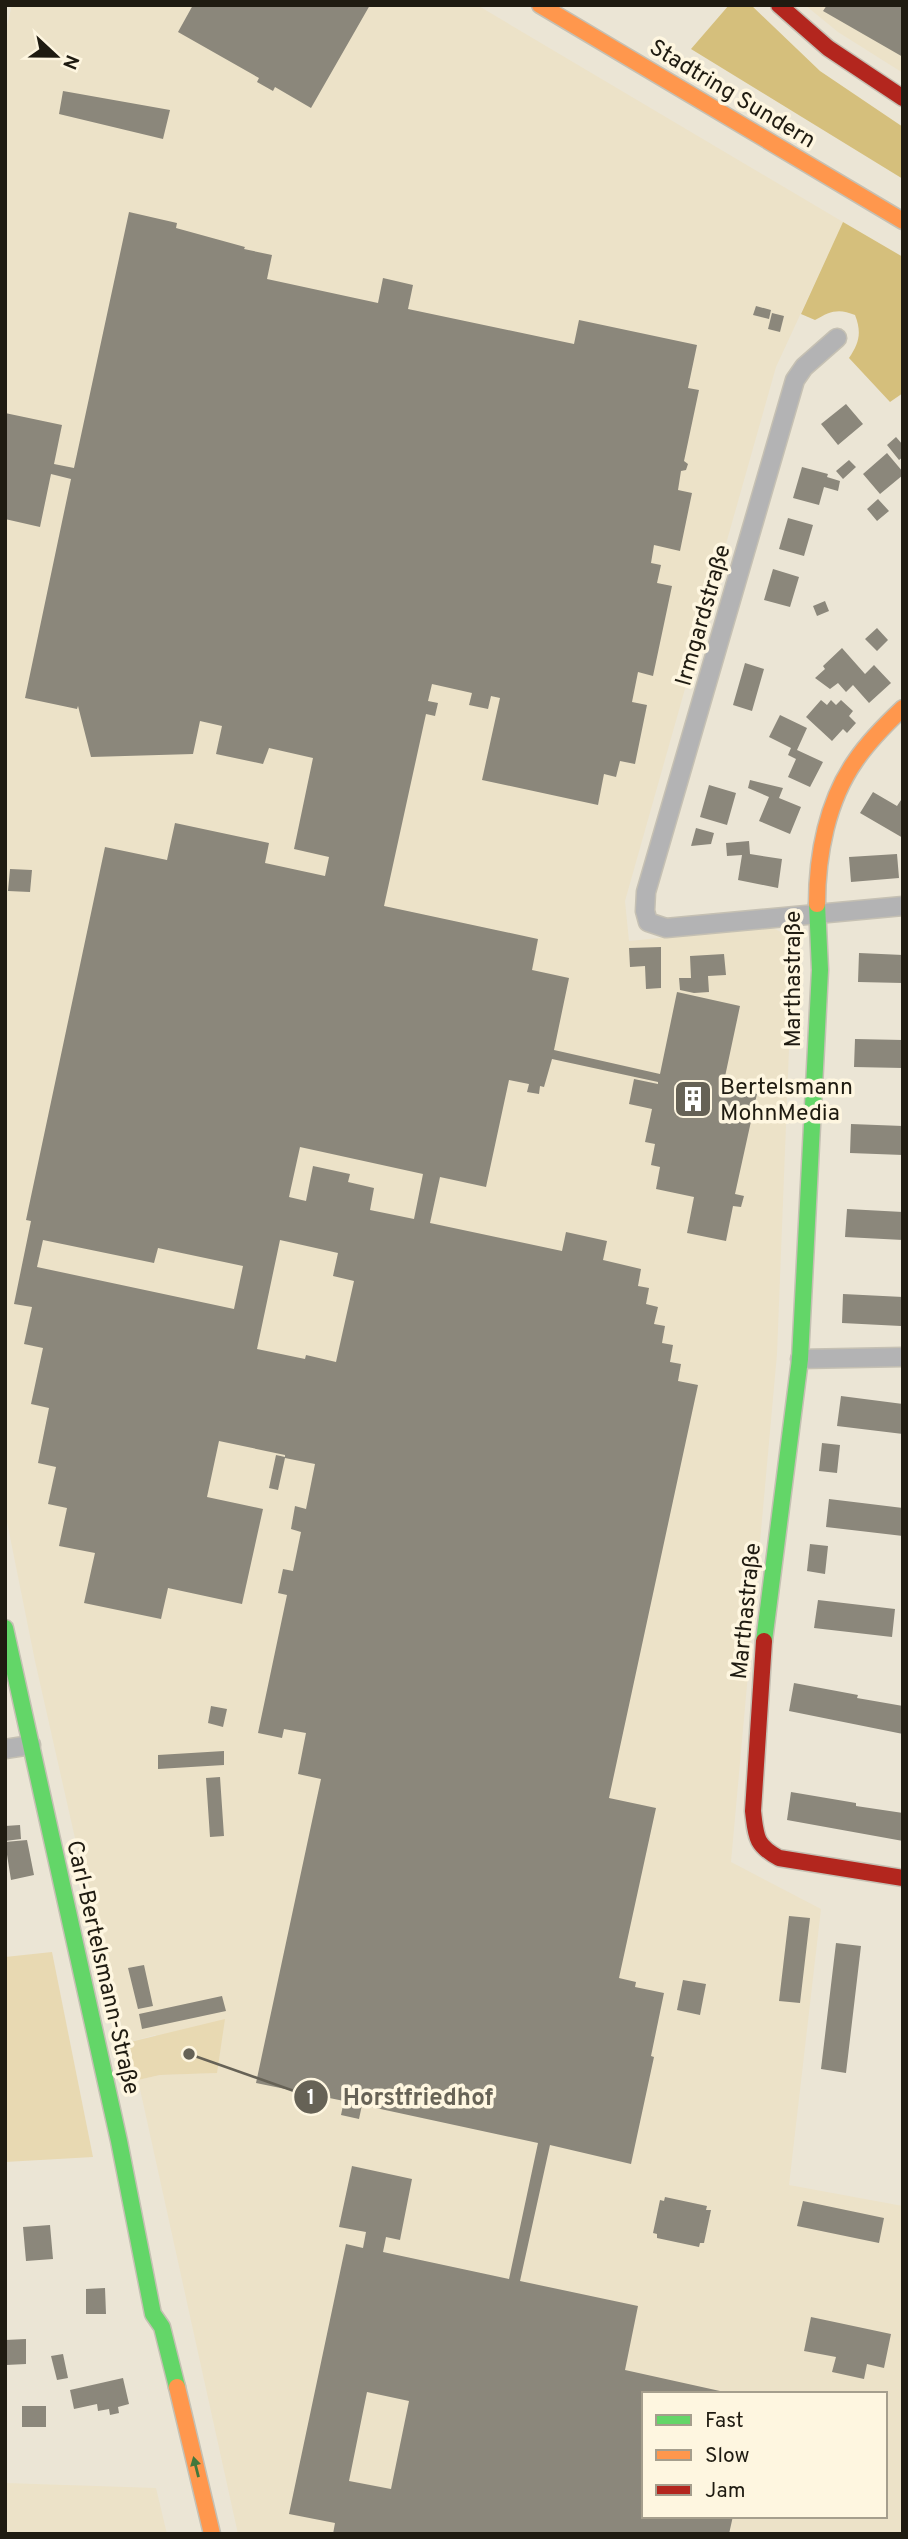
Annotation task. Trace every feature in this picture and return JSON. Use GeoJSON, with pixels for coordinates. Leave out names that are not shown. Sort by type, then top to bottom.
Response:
{"type":"FeatureCollection","features":[{"type":"Feature","properties":{"kind":"main road","name":"Stadtring Sundern"},"geometry":{"type":"LineString","coordinates":[[540,5],[903,221]]}},
{"type":"Feature","properties":{"kind":"main road"},"geometry":{"type":"LineString","coordinates":[[779,5],[828,48],[903,98]]}},
{"type":"Feature","properties":{"kind":"main road","name":"Marthastraße"},"geometry":{"type":"LineString","coordinates":[[903,708],[872,739],[844,779],[825,827],[818,868],[816,915],[820,970],[800,1359],[762,1658],[753,1811],[756,1839],[766,1852],[779,1858],[903,1878]]}},
{"type":"Feature","properties":{"kind":"main road","name":"Carl-Bertelsmann-Straße"},"geometry":{"type":"LineString","coordinates":[[5,1628],[120,2141],[153,2317],[149,2329],[174,2446]]}},
{"type":"Feature","properties":{"kind":"main road","name":"Carl-Bertelsmann-Straße"},"geometry":{"type":"LineString","coordinates":[[153,2317],[162,2327],[212,2534]]}},
{"type":"Feature","properties":{"kind":"street","name":"Irmgardstraße"},"geometry":{"type":"LineString","coordinates":[[816,915],[666,928],[648,922],[645,911],[646,892],[795,380],[804,367],[837,338]]}},
{"type":"Feature","properties":{"kind":"street"},"geometry":{"type":"LineString","coordinates":[[816,915],[903,906]]}},
{"type":"Feature","properties":{"kind":"street"},"geometry":{"type":"LineString","coordinates":[[800,1359],[903,1357]]}},
{"type":"Feature","properties":{"kind":"street"},"geometry":{"type":"LineString","coordinates":[[5,1749],[31,1745]]}},
{"type":"Feature","properties":{"kind":"shaded area"},"geometry":{"type":"Polygon","coordinates":[[[12,5],[477,5],[843,222],[776,367],[625,901],[629,941],[771,927],[785,934],[793,947],[777,1354],[731,1862],[821,1909],[789,2185],[903,2206],[903,2534],[238,2534],[138,2080],[160,2075],[216,2073],[155,2035],[126,2043],[84,1878],[35,1661],[5,1512],[5,34],[12,5]]]}},
{"type":"Feature","properties":{"kind":"shaded area"},"geometry":{"type":"Polygon","coordinates":[[[729,5],[751,5],[820,71],[903,127],[903,179],[691,49],[729,5]]]}},
{"type":"Feature","properties":{"kind":"shaded area"},"geometry":{"type":"Polygon","coordinates":[[[805,5],[903,5],[903,73],[838,32],[805,5]]]}},
{"type":"Feature","properties":{"kind":"shaded area"},"geometry":{"type":"Polygon","coordinates":[[[843,222],[903,257],[903,393],[890,402],[849,358],[858,338],[855,315],[835,312],[815,320],[801,314],[843,222]]]}},
{"type":"Feature","properties":{"kind":"shaded area"},"geometry":{"type":"Polygon","coordinates":[[[52,1952],[93,2157],[5,2162],[5,1957],[52,1952]]]}},
{"type":"Feature","properties":{"kind":"shaded area"},"geometry":{"type":"Polygon","coordinates":[[[225,2019],[217,2073],[160,2075],[138,2080],[126,2043],[225,2019]]]}},
{"type":"Feature","properties":{"kind":"shaded area"},"geometry":{"type":"Polygon","coordinates":[[[5,2483],[156,2488],[167,2534],[5,2534],[5,2483]]]}},
{"type":"Feature","properties":{"kind":"building"},"geometry":{"type":"Polygon","coordinates":[[[193,5],[370,5],[311,108],[275,87],[273,91],[257,82],[259,78],[178,32],[193,5]]]}},
{"type":"Feature","properties":{"kind":"building"},"geometry":{"type":"Polygon","coordinates":[[[827,5],[903,5],[903,57],[823,11],[827,5]]]}},
{"type":"Feature","properties":{"kind":"building"},"geometry":{"type":"Polygon","coordinates":[[[63,91],[170,110],[163,139],[59,114],[63,91]]]}},
{"type":"Feature","properties":{"kind":"building"},"geometry":{"type":"Polygon","coordinates":[[[129,212],[177,223],[176,228],[272,255],[267,279],[378,303],[383,278],[413,285],[408,309],[574,344],[579,320],[697,345],[688,388],[699,390],[684,461],[688,464],[686,470],[681,471],[678,490],[692,493],[680,551],[654,545],[651,563],[661,565],[657,583],[672,586],[653,676],[638,672],[632,702],[647,705],[635,764],[620,761],[616,777],[604,774],[598,805],[482,780],[500,698],[491,696],[488,709],[469,705],[472,693],[432,684],[428,701],[438,703],[435,716],[426,714],[384,906],[538,939],[532,970],[569,978],[554,1050],[660,1074],[677,992],[740,1006],[723,1086],[757,1094],[735,1194],[744,1196],[741,1207],[733,1206],[726,1241],[687,1233],[694,1197],[656,1189],[660,1167],[651,1165],[655,1144],[645,1142],[652,1109],[629,1104],[634,1079],[658,1082],[552,1059],[544,1087],[540,1086],[539,1094],[527,1092],[529,1084],[509,1080],[486,1187],[440,1177],[430,1223],[562,1251],[566,1232],[607,1241],[603,1260],[641,1269],[638,1286],[649,1288],[646,1304],[658,1307],[654,1324],[665,1326],[662,1343],[673,1345],[670,1362],[681,1364],[678,1381],[698,1385],[609,1798],[656,1808],[619,1978],[636,1982],[635,1987],[664,1993],[651,2056],[654,2057],[631,2164],[550,2145],[520,2281],[638,2306],[625,2370],[724,2392],[642,2392],[642,2518],[733,2518],[729,2534],[333,2534],[335,2523],[289,2514],[346,2244],[363,2248],[366,2232],[339,2227],[352,2166],[412,2179],[400,2240],[386,2237],[383,2252],[509,2279],[538,2143],[362,2105],[359,2119],[341,2115],[344,2101],[256,2083],[321,1779],[298,1774],[306,1733],[284,1729],[282,1738],[258,1733],[287,1595],[278,1593],[283,1569],[293,1571],[301,1532],[291,1529],[295,1506],[306,1509],[315,1464],[285,1458],[278,1490],[269,1488],[276,1455],[285,1455],[219,1441],[207,1497],[263,1509],[242,1604],[168,1588],[161,1619],[84,1603],[95,1553],[59,1546],[67,1508],[48,1504],[56,1467],[38,1463],[49,1408],[31,1404],[43,1348],[24,1344],[32,1307],[14,1304],[31,1221],[26,1220],[105,847],[167,860],[175,823],[269,843],[265,863],[325,876],[329,857],[294,849],[313,758],[269,748],[263,764],[216,754],[222,726],[200,721],[193,754],[91,757],[78,706],[77,709],[25,698],[71,479],[51,474],[40,527],[5,519],[5,413],[62,425],[54,464],[74,468],[129,212]],[[300,1147],[289,1197],[306,1201],[313,1166],[350,1174],[348,1182],[374,1188],[370,1210],[414,1219],[423,1174],[300,1147]],[[43,1240],[37,1267],[234,1309],[243,1266],[158,1248],[154,1263],[43,1240]],[[280,1240],[257,1349],[336,1362],[354,1281],[333,1276],[338,1253],[280,1240]],[[367,2392],[349,2481],[391,2489],[409,2401],[367,2392]]]}},
{"type":"Feature","properties":{"kind":"building"},"geometry":{"type":"Polygon","coordinates":[[[756,306],[771,310],[769,319],[753,315],[756,306]]]}},
{"type":"Feature","properties":{"kind":"building"},"geometry":{"type":"Polygon","coordinates":[[[772,313],[784,316],[780,332],[768,329],[772,313]]]}},
{"type":"Feature","properties":{"kind":"building"},"geometry":{"type":"Polygon","coordinates":[[[846,404],[863,424],[838,445],[821,424],[846,404]]]}},
{"type":"Feature","properties":{"kind":"building"},"geometry":{"type":"Polygon","coordinates":[[[896,437],[903,445],[903,457],[899,460],[887,445],[896,437]]]}},
{"type":"Feature","properties":{"kind":"building"},"geometry":{"type":"Polygon","coordinates":[[[887,453],[903,475],[880,494],[863,474],[887,453]]]}},
{"type":"Feature","properties":{"kind":"building"},"geometry":{"type":"Polygon","coordinates":[[[849,460],[856,467],[843,479],[836,471],[849,460]]]}},
{"type":"Feature","properties":{"kind":"building"},"geometry":{"type":"Polygon","coordinates":[[[802,467],[828,474],[827,477],[840,481],[838,491],[824,487],[819,505],[793,498],[802,467]]]}},
{"type":"Feature","properties":{"kind":"building"},"geometry":{"type":"Polygon","coordinates":[[[878,499],[889,511],[877,521],[867,509],[878,499]]]}},
{"type":"Feature","properties":{"kind":"building"},"geometry":{"type":"Polygon","coordinates":[[[788,518],[813,525],[804,556],[779,549],[788,518]]]}},
{"type":"Feature","properties":{"kind":"building"},"geometry":{"type":"Polygon","coordinates":[[[773,569],[799,577],[790,607],[764,600],[773,569]]]}},
{"type":"Feature","properties":{"kind":"building"},"geometry":{"type":"Polygon","coordinates":[[[825,601],[829,611],[817,616],[813,606],[825,601]]]}},
{"type":"Feature","properties":{"kind":"building"},"geometry":{"type":"Polygon","coordinates":[[[877,628],[888,640],[877,651],[865,639],[877,628]]]}},
{"type":"Feature","properties":{"kind":"building"},"geometry":{"type":"Polygon","coordinates":[[[842,648],[865,674],[874,665],[891,683],[869,703],[853,685],[846,692],[838,683],[830,689],[815,678],[842,648]]]}},
{"type":"Feature","properties":{"kind":"building"},"geometry":{"type":"Polygon","coordinates":[[[745,663],[764,669],[752,711],[733,705],[745,663]]]}},
{"type":"Feature","properties":{"kind":"building"},"geometry":{"type":"Polygon","coordinates":[[[821,700],[827,705],[831,700],[836,705],[841,700],[853,711],[849,716],[856,723],[847,733],[843,729],[832,741],[806,717],[821,700]]]}},
{"type":"Feature","properties":{"kind":"building"},"geometry":{"type":"Polygon","coordinates":[[[780,715],[807,728],[797,750],[823,762],[810,787],[788,777],[796,759],[788,755],[791,748],[769,737],[780,715]]]}},
{"type":"Feature","properties":{"kind":"building"},"geometry":{"type":"Polygon","coordinates":[[[750,780],[783,788],[779,798],[801,807],[790,834],[759,821],[769,797],[748,788],[750,780]]]}},
{"type":"Feature","properties":{"kind":"building"},"geometry":{"type":"Polygon","coordinates":[[[709,785],[736,793],[727,825],[700,817],[709,785]]]}},
{"type":"Feature","properties":{"kind":"building"},"geometry":{"type":"Polygon","coordinates":[[[873,792],[897,806],[903,797],[903,838],[860,813],[873,792]]]}},
{"type":"Feature","properties":{"kind":"building"},"geometry":{"type":"Polygon","coordinates":[[[696,828],[714,833],[711,844],[691,846],[696,828]]]}},
{"type":"Feature","properties":{"kind":"building"},"geometry":{"type":"Polygon","coordinates":[[[749,841],[750,854],[782,859],[778,888],[738,880],[742,855],[727,856],[726,843],[749,841]]]}},
{"type":"Feature","properties":{"kind":"building"},"geometry":{"type":"Polygon","coordinates":[[[897,854],[899,878],[851,882],[849,857],[897,854]]]}},
{"type":"Feature","properties":{"kind":"building"},"geometry":{"type":"Polygon","coordinates":[[[10,869],[32,870],[30,892],[8,891],[10,869]]]}},
{"type":"Feature","properties":{"kind":"building"},"geometry":{"type":"Polygon","coordinates":[[[661,947],[661,988],[646,989],[645,966],[630,967],[629,948],[661,947]]]}},
{"type":"Feature","properties":{"kind":"building"},"geometry":{"type":"Polygon","coordinates":[[[859,953],[903,955],[903,983],[858,982],[859,953]]]}},
{"type":"Feature","properties":{"kind":"building"},"geometry":{"type":"Polygon","coordinates":[[[724,954],[726,975],[708,976],[709,992],[680,990],[679,978],[691,978],[690,956],[724,954]]]}},
{"type":"Feature","properties":{"kind":"building"},"geometry":{"type":"Polygon","coordinates":[[[855,1039],[903,1040],[903,1068],[854,1067],[855,1039]]]}},
{"type":"Feature","properties":{"kind":"building"},"geometry":{"type":"Polygon","coordinates":[[[851,1124],[903,1126],[903,1155],[850,1153],[851,1124]]]}},
{"type":"Feature","properties":{"kind":"building"},"geometry":{"type":"Polygon","coordinates":[[[847,1209],[903,1212],[903,1240],[845,1237],[847,1209]]]}},
{"type":"Feature","properties":{"kind":"building"},"geometry":{"type":"Polygon","coordinates":[[[843,1294],[903,1297],[901,1326],[842,1323],[843,1294]]]}},
{"type":"Feature","properties":{"kind":"building"},"geometry":{"type":"Polygon","coordinates":[[[841,1396],[903,1404],[903,1434],[837,1426],[841,1396]]]}},
{"type":"Feature","properties":{"kind":"building"},"geometry":{"type":"Polygon","coordinates":[[[822,1443],[840,1445],[837,1473],[819,1471],[822,1443]]]}},
{"type":"Feature","properties":{"kind":"building"},"geometry":{"type":"Polygon","coordinates":[[[829,1499],[903,1508],[903,1536],[826,1527],[829,1499]]]}},
{"type":"Feature","properties":{"kind":"building"},"geometry":{"type":"Polygon","coordinates":[[[810,1544],[828,1546],[825,1574],[807,1571],[810,1544]]]}},
{"type":"Feature","properties":{"kind":"building"},"geometry":{"type":"Polygon","coordinates":[[[818,1600],[895,1609],[892,1637],[814,1628],[818,1600]]]}},
{"type":"Feature","properties":{"kind":"building"},"geometry":{"type":"Polygon","coordinates":[[[794,1683],[903,1706],[903,1734],[789,1711],[794,1683]]]}},
{"type":"Feature","properties":{"kind":"building"},"geometry":{"type":"Polygon","coordinates":[[[211,1706],[227,1709],[223,1727],[208,1723],[211,1706]]]}},
{"type":"Feature","properties":{"kind":"building"},"geometry":{"type":"Polygon","coordinates":[[[224,1751],[224,1765],[158,1769],[158,1755],[224,1751]]]}},
{"type":"Feature","properties":{"kind":"building"},"geometry":{"type":"Polygon","coordinates":[[[220,1777],[224,1836],[210,1837],[206,1778],[220,1777]]]}},
{"type":"Feature","properties":{"kind":"building"},"geometry":{"type":"Polygon","coordinates":[[[791,1792],[903,1813],[903,1841],[787,1820],[791,1792]]]}},
{"type":"Feature","properties":{"kind":"building"},"geometry":{"type":"Polygon","coordinates":[[[20,1825],[21,1839],[5,1841],[5,1826],[20,1825]]]}},
{"type":"Feature","properties":{"kind":"building"},"geometry":{"type":"Polygon","coordinates":[[[27,1840],[34,1875],[11,1880],[5,1842],[27,1840]]]}},
{"type":"Feature","properties":{"kind":"building"},"geometry":{"type":"Polygon","coordinates":[[[789,1916],[810,1918],[800,2003],[779,2001],[789,1916]]]}},
{"type":"Feature","properties":{"kind":"building"},"geometry":{"type":"Polygon","coordinates":[[[836,1943],[861,1946],[846,2073],[821,2069],[836,1943]]]}},
{"type":"Feature","properties":{"kind":"building"},"geometry":{"type":"Polygon","coordinates":[[[144,1965],[153,2006],[138,2009],[128,1968],[144,1965]]]}},
{"type":"Feature","properties":{"kind":"building"},"geometry":{"type":"Polygon","coordinates":[[[683,1980],[706,1984],[700,2015],[677,2010],[683,1980]]]}},
{"type":"Feature","properties":{"kind":"building"},"geometry":{"type":"Polygon","coordinates":[[[222,1996],[226,2011],[142,2029],[139,2014],[222,1996]]]}},
{"type":"Feature","properties":{"kind":"building"},"geometry":{"type":"Polygon","coordinates":[[[665,2197],[707,2206],[706,2210],[711,2210],[704,2243],[700,2243],[699,2247],[657,2238],[657,2234],[653,2233],[660,2200],[664,2201],[665,2197]]]}},
{"type":"Feature","properties":{"kind":"building"},"geometry":{"type":"Polygon","coordinates":[[[803,2201],[884,2218],[879,2243],[797,2226],[803,2201]]]}},
{"type":"Feature","properties":{"kind":"building"},"geometry":{"type":"Polygon","coordinates":[[[50,2225],[53,2259],[26,2261],[23,2227],[50,2225]]]}},
{"type":"Feature","properties":{"kind":"building"},"geometry":{"type":"Polygon","coordinates":[[[105,2288],[106,2314],[86,2314],[86,2289],[105,2288]]]}},
{"type":"Feature","properties":{"kind":"building"},"geometry":{"type":"Polygon","coordinates":[[[811,2317],[891,2334],[884,2368],[867,2364],[864,2379],[832,2372],[836,2357],[804,2351],[811,2317]]]}},
{"type":"Feature","properties":{"kind":"building"},"geometry":{"type":"Polygon","coordinates":[[[26,2339],[26,2364],[6,2365],[5,2340],[26,2339]]]}},
{"type":"Feature","properties":{"kind":"building"},"geometry":{"type":"Polygon","coordinates":[[[63,2354],[68,2378],[57,2380],[51,2356],[63,2354]]]}},
{"type":"Feature","properties":{"kind":"building"},"geometry":{"type":"Polygon","coordinates":[[[123,2378],[129,2404],[118,2407],[119,2413],[110,2415],[109,2409],[98,2411],[97,2404],[74,2409],[70,2390],[123,2378]]]}},
{"type":"Feature","properties":{"kind":"building"},"geometry":{"type":"Polygon","coordinates":[[[22,2406],[46,2406],[46,2427],[22,2427],[22,2406]]]}},
{"type":"Feature","properties":{"kind":"traffic: fast"},"geometry":{"type":"LineString","coordinates":[[764,1641],[800,1359],[820,970],[817,904]]}},
{"type":"Feature","properties":{"kind":"traffic: fast"},"geometry":{"type":"LineString","coordinates":[[5,1628],[119,2141],[153,2314],[162,2327],[177,2387]]}},
{"type":"Feature","properties":{"kind":"traffic: slow"},"geometry":{"type":"LineString","coordinates":[[540,5],[903,221]]}},
{"type":"Feature","properties":{"kind":"traffic: slow"},"geometry":{"type":"LineString","coordinates":[[817,904],[822,848],[838,793],[861,753],[903,708]]}},
{"type":"Feature","properties":{"kind":"traffic: slow"},"geometry":{"type":"LineString","coordinates":[[177,2387],[212,2534]]}},
{"type":"Feature","properties":{"kind":"traffic: jam"},"geometry":{"type":"LineString","coordinates":[[779,5],[828,48],[903,98]]}},
{"type":"Feature","properties":{"kind":"traffic: jam"},"geometry":{"type":"LineString","coordinates":[[764,1641],[753,1811],[758,1839],[765,1849],[779,1858],[903,1878]]}},
{"type":"Feature","properties":{"kind":"place","name":"Bertelsmann MohnMedia"},"geometry":{"type":"Point","coordinates":[693,1099]}},
{"type":"Feature","properties":{"kind":"place","name":"Horstfriedhof"},"geometry":{"type":"Point","coordinates":[189,2054]}}]}
